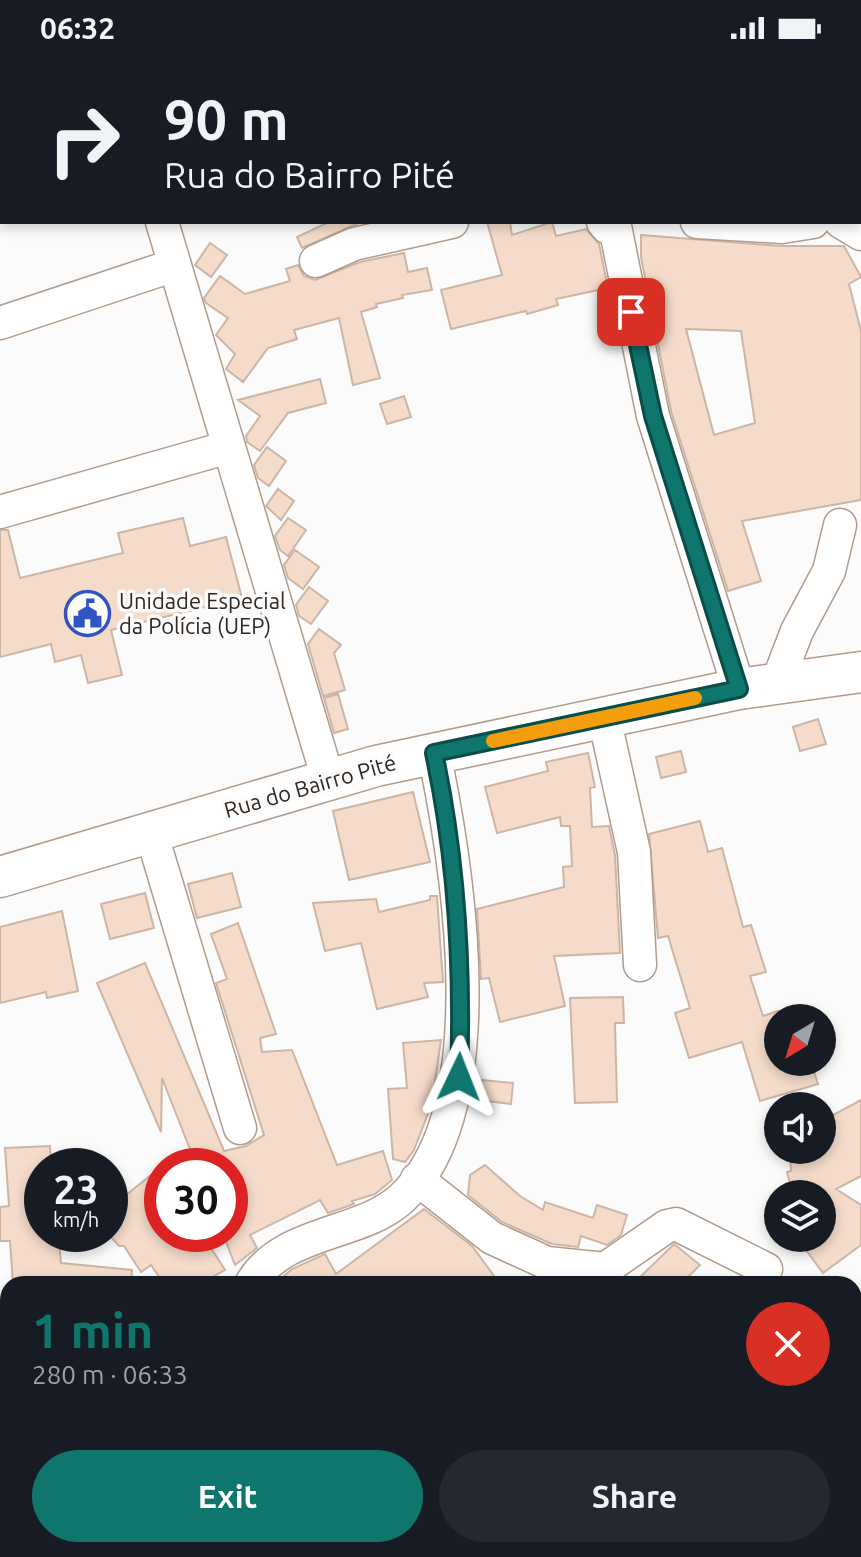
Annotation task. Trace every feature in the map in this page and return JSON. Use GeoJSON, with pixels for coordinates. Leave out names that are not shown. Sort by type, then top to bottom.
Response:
{"type":"FeatureCollection","features":[{"type":"Feature","properties":{"kind":"main road","name":"Rua do Bairro Pité"},"geometry":{"type":"LineString","coordinates":[[0,877],[328,779],[434,753],[758,686],[861,672]]}},
{"type":"Feature","properties":{"kind":"street"},"geometry":{"type":"LineString","coordinates":[[162,224],[172,266],[328,779]]}},
{"type":"Feature","properties":{"kind":"street"},"geometry":{"type":"LineString","coordinates":[[316,261],[354,244],[443,224]]}},
{"type":"Feature","properties":{"kind":"street"},"geometry":{"type":"LineString","coordinates":[[617,224],[653,416],[758,686]]}},
{"type":"Feature","properties":{"kind":"street"},"geometry":{"type":"LineString","coordinates":[[731,224],[782,227],[801,224]]}},
{"type":"Feature","properties":{"kind":"street"},"geometry":{"type":"LineString","coordinates":[[0,323],[172,266]]}},
{"type":"Feature","properties":{"kind":"street"},"geometry":{"type":"LineString","coordinates":[[0,512],[229,447]]}},
{"type":"Feature","properties":{"kind":"street"},"geometry":{"type":"LineString","coordinates":[[758,686],[797,631],[829,571],[840,525]]}},
{"type":"Feature","properties":{"kind":"street"},"geometry":{"type":"LineString","coordinates":[[604,717],[634,852],[640,965]]}},
{"type":"Feature","properties":{"kind":"street"},"geometry":{"type":"LineString","coordinates":[[256,1276],[260,1268],[287,1249],[356,1222],[400,1200],[417,1179],[444,1131],[459,1077],[461,1030],[451,833],[434,753]]}},
{"type":"Feature","properties":{"kind":"street"},"geometry":{"type":"LineString","coordinates":[[151,832],[240,1128]]}},
{"type":"Feature","properties":{"kind":"street"},"geometry":{"type":"LineString","coordinates":[[417,1179],[536,1274],[605,1269],[667,1226],[676,1224],[766,1269]]}},
{"type":"Feature","properties":{"kind":"building"},"geometry":{"type":"Polygon","coordinates":[[[325,224],[357,224],[302,248],[297,237],[325,224]]]}},
{"type":"Feature","properties":{"kind":"building"},"geometry":{"type":"Polygon","coordinates":[[[488,224],[510,224],[512,235],[553,224],[556,236],[586,229],[599,244],[608,288],[556,299],[558,305],[527,314],[526,311],[451,329],[441,290],[502,275],[488,224]]]}},
{"type":"Feature","properties":{"kind":"building"},"geometry":{"type":"Polygon","coordinates":[[[641,235],[781,246],[844,246],[861,277],[849,284],[861,331],[861,500],[742,521],[761,581],[728,591],[671,411],[641,257],[641,235]],[[686,329],[714,435],[755,423],[741,331],[686,329]]]}},
{"type":"Feature","properties":{"kind":"building"},"geometry":{"type":"Polygon","coordinates":[[[210,243],[227,255],[211,277],[195,265],[210,243]]]}},
{"type":"Feature","properties":{"kind":"building"},"geometry":{"type":"Polygon","coordinates":[[[404,253],[408,272],[427,268],[432,290],[402,295],[403,298],[376,304],[377,307],[361,312],[380,378],[353,385],[339,318],[294,330],[297,339],[268,348],[243,382],[226,369],[235,354],[216,335],[228,318],[206,303],[204,298],[220,276],[245,294],[290,281],[286,269],[298,265],[304,276],[315,280],[360,262],[404,253]]]}},
{"type":"Feature","properties":{"kind":"building"},"geometry":{"type":"Polygon","coordinates":[[[320,379],[326,403],[288,413],[260,451],[247,442],[246,436],[260,416],[238,400],[320,379]]]}},
{"type":"Feature","properties":{"kind":"building"},"geometry":{"type":"Polygon","coordinates":[[[404,396],[411,417],[387,424],[380,404],[404,396]]]}},
{"type":"Feature","properties":{"kind":"building"},"geometry":{"type":"Polygon","coordinates":[[[267,447],[286,461],[269,486],[258,478],[254,465],[267,447]]]}},
{"type":"Feature","properties":{"kind":"building"},"geometry":{"type":"Polygon","coordinates":[[[278,489],[294,501],[281,520],[266,506],[278,489]]]}},
{"type":"Feature","properties":{"kind":"building","name":"Unidade Especial da Polícia (UEP)"},"geometry":{"type":"Polygon","coordinates":[[[183,518],[190,546],[226,537],[242,598],[111,630],[122,675],[88,683],[81,655],[55,662],[51,644],[0,657],[0,530],[8,530],[20,578],[123,553],[118,533],[183,518]]]}},
{"type":"Feature","properties":{"kind":"building"},"geometry":{"type":"Polygon","coordinates":[[[288,518],[306,530],[288,556],[280,550],[275,536],[288,518]]]}},
{"type":"Feature","properties":{"kind":"building"},"geometry":{"type":"Polygon","coordinates":[[[295,550],[319,567],[303,589],[288,578],[284,565],[295,550]]]}},
{"type":"Feature","properties":{"kind":"building"},"geometry":{"type":"Polygon","coordinates":[[[309,587],[328,601],[311,624],[299,616],[296,605],[309,587]]]}},
{"type":"Feature","properties":{"kind":"building"},"geometry":{"type":"Polygon","coordinates":[[[319,629],[341,645],[334,653],[345,690],[323,696],[308,644],[319,629]]]}},
{"type":"Feature","properties":{"kind":"building"},"geometry":{"type":"Polygon","coordinates":[[[338,694],[348,729],[334,733],[324,698],[338,694]]]}},
{"type":"Feature","properties":{"kind":"building"},"geometry":{"type":"Polygon","coordinates":[[[818,719],[826,744],[800,751],[793,727],[818,719]]]}},
{"type":"Feature","properties":{"kind":"building"},"geometry":{"type":"Polygon","coordinates":[[[681,751],[686,772],[661,778],[656,757],[681,751]]]}},
{"type":"Feature","properties":{"kind":"building"},"geometry":{"type":"Polygon","coordinates":[[[588,753],[595,787],[590,788],[592,827],[609,826],[615,855],[620,953],[554,956],[565,1006],[500,1022],[489,978],[481,979],[477,909],[564,887],[563,867],[572,866],[570,826],[561,826],[560,817],[497,833],[485,787],[548,771],[546,762],[588,753]]]}},
{"type":"Feature","properties":{"kind":"building"},"geometry":{"type":"Polygon","coordinates":[[[413,792],[430,862],[349,880],[333,811],[413,792]]]}},
{"type":"Feature","properties":{"kind":"building"},"geometry":{"type":"Polygon","coordinates":[[[700,821],[708,852],[722,848],[743,927],[751,925],[766,972],[750,976],[764,1016],[764,1076],[815,1076],[818,1084],[791,1092],[764,1092],[764,1100],[760,1101],[742,1042],[689,1058],[675,1013],[690,1008],[668,936],[658,938],[649,834],[700,821]]]}},
{"type":"Feature","properties":{"kind":"building"},"geometry":{"type":"Polygon","coordinates":[[[232,873],[241,907],[197,918],[188,884],[232,873]]]}},
{"type":"Feature","properties":{"kind":"building"},"geometry":{"type":"Polygon","coordinates":[[[145,893],[154,928],[110,939],[101,904],[145,893]]]}},
{"type":"Feature","properties":{"kind":"building"},"geometry":{"type":"Polygon","coordinates":[[[430,896],[437,896],[443,982],[424,983],[428,997],[377,1009],[361,943],[325,951],[313,903],[376,899],[379,912],[430,900],[430,896]]]}},
{"type":"Feature","properties":{"kind":"building"},"geometry":{"type":"Polygon","coordinates":[[[62,911],[78,991],[47,998],[46,992],[0,1003],[0,927],[62,911]]]}},
{"type":"Feature","properties":{"kind":"building"},"geometry":{"type":"Polygon","coordinates":[[[238,923],[276,1034],[260,1038],[262,1052],[292,1050],[337,1165],[383,1151],[392,1180],[375,1194],[352,1201],[354,1204],[328,1213],[320,1200],[250,1235],[257,1248],[235,1265],[230,1252],[248,1252],[248,1148],[237,1148],[264,1135],[216,983],[227,979],[211,934],[238,923]]]}},
{"type":"Feature","properties":{"kind":"building"},"geometry":{"type":"Polygon","coordinates":[[[145,963],[223,1148],[190,1148],[162,1078],[161,1132],[97,983],[145,963]]]}},
{"type":"Feature","properties":{"kind":"building"},"geometry":{"type":"Polygon","coordinates":[[[623,997],[624,1023],[615,1023],[617,1102],[575,1103],[570,998],[623,997]]]}},
{"type":"Feature","properties":{"kind":"building"},"geometry":{"type":"Polygon","coordinates":[[[441,1040],[432,1103],[414,1150],[405,1162],[393,1159],[388,1089],[407,1088],[403,1043],[441,1040]]]}},
{"type":"Feature","properties":{"kind":"building"},"geometry":{"type":"Polygon","coordinates":[[[482,1080],[513,1083],[511,1104],[479,1100],[482,1080]]]}},
{"type":"Feature","properties":{"kind":"building"},"geometry":{"type":"Polygon","coordinates":[[[861,1100],[861,1176],[836,1189],[836,1180],[789,1180],[787,1172],[791,1171],[791,1164],[836,1164],[836,1113],[861,1100]]]}},
{"type":"Feature","properties":{"kind":"building"},"geometry":{"type":"Polygon","coordinates":[[[50,1146],[24,1148],[24,1252],[60,1252],[61,1263],[132,1270],[132,1276],[12,1276],[10,1241],[0,1241],[0,1207],[9,1206],[5,1148],[50,1146]]]}},
{"type":"Feature","properties":{"kind":"building"},"geometry":{"type":"Polygon","coordinates":[[[485,1165],[520,1196],[543,1210],[545,1202],[593,1218],[597,1205],[627,1215],[621,1235],[607,1245],[581,1236],[578,1247],[552,1244],[502,1222],[468,1195],[470,1175],[485,1165]]]}},
{"type":"Feature","properties":{"kind":"building"},"geometry":{"type":"Polygon","coordinates":[[[144,1181],[144,1252],[214,1252],[225,1270],[214,1276],[159,1276],[151,1265],[141,1272],[128,1252],[128,1193],[144,1181]]]}},
{"type":"Feature","properties":{"kind":"building"},"geometry":{"type":"Polygon","coordinates":[[[836,1189],[861,1205],[861,1245],[823,1273],[807,1252],[836,1252],[836,1189]]]}},
{"type":"Feature","properties":{"kind":"building"},"geometry":{"type":"Polygon","coordinates":[[[424,1209],[472,1246],[494,1276],[284,1276],[292,1269],[325,1254],[336,1274],[424,1209]]]}},
{"type":"Feature","properties":{"kind":"building"},"geometry":{"type":"Polygon","coordinates":[[[674,1244],[700,1265],[689,1276],[641,1276],[674,1244]]]}},
{"type":"Feature","properties":{"kind":"slow traffic"},"geometry":{"type":"LineString","coordinates":[[493,741],[695,698]]}},
{"type":"Feature","properties":{"kind":"place","name":"Unidade Especial da Polícia (UEP)"},"geometry":{"type":"Point","coordinates":[88,614]}},
{"type":"Feature","properties":{"kind":"route"},"geometry":{"type":"LineString","coordinates":[[459,1077],[462,999],[451,833],[434,753],[739,689],[653,416],[631,312]]}}]}
